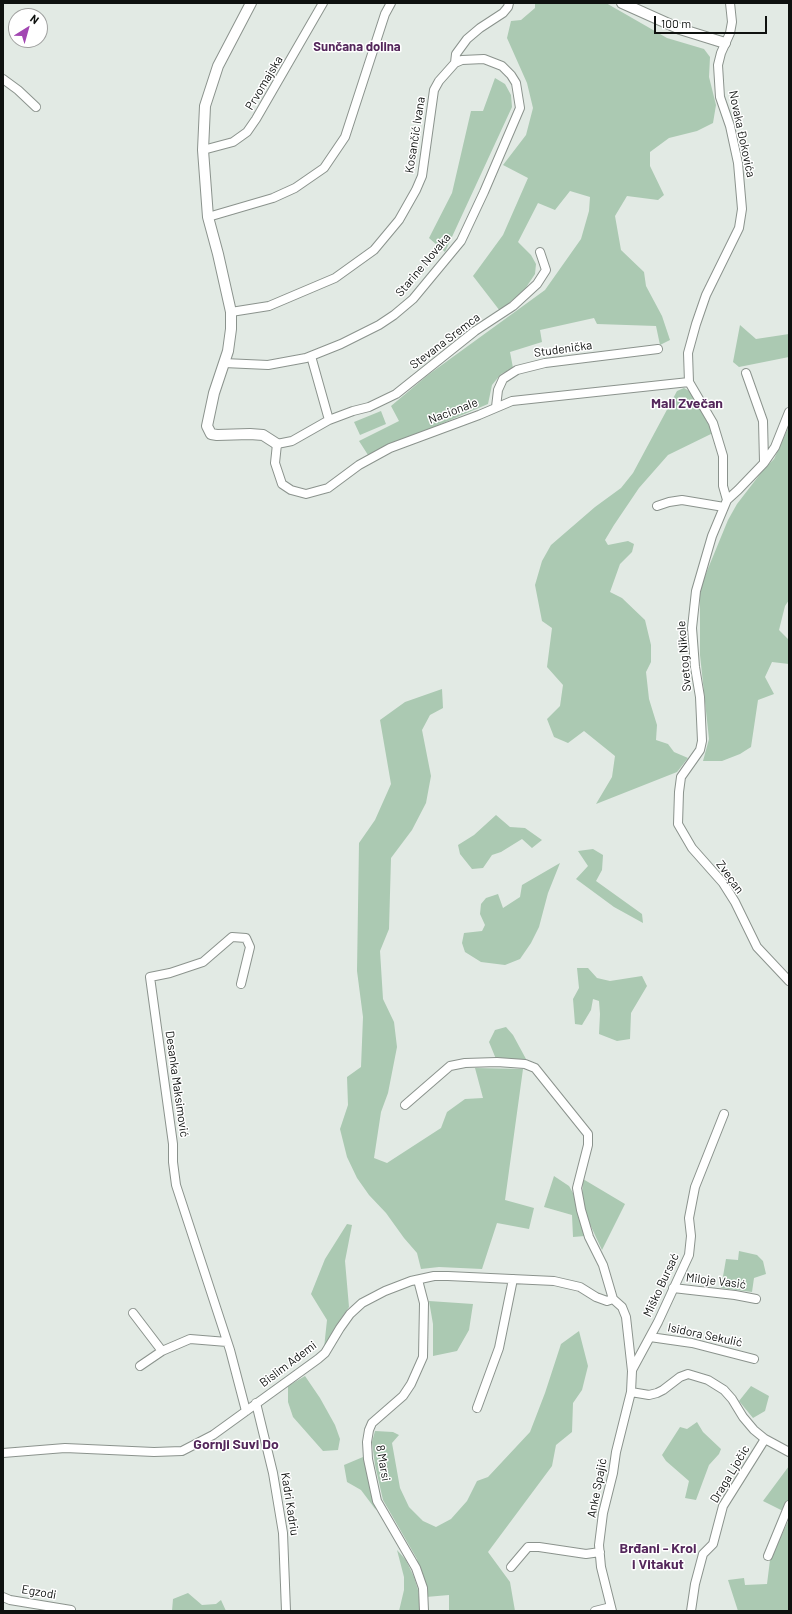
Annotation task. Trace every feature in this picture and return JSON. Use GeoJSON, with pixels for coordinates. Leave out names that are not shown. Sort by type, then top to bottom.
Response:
{"type":"FeatureCollection","features":[{"type":"Feature","properties":{"kind":"street"},"geometry":{"type":"LineString","coordinates":[[251,3],[218,66],[205,106],[203,150],[208,218],[231,312],[231,339],[211,405],[207,426],[211,434],[262,435],[277,444]]}},
{"type":"Feature","properties":{"kind":"street","name":"Prvomajska"},"geometry":{"type":"LineString","coordinates":[[203,150],[233,142],[246,132],[264,106],[323,3]]}},
{"type":"Feature","properties":{"kind":"street"},"geometry":{"type":"LineString","coordinates":[[208,218],[273,198],[295,188],[324,168],[345,137],[385,14],[391,3]]}},
{"type":"Feature","properties":{"kind":"street","name":"Kosančić Ivana"},"geometry":{"type":"LineString","coordinates":[[231,312],[269,306],[335,278],[374,250],[399,220],[422,176],[428,145],[434,90],[439,81],[455,63],[456,54],[467,39],[480,28],[503,13],[508,7],[509,3]]}},
{"type":"Feature","properties":{"kind":"street"},"geometry":{"type":"LineString","coordinates":[[622,3],[680,29],[725,43]]}},
{"type":"Feature","properties":{"kind":"street","name":"Novaka Ðokovića"},"geometry":{"type":"LineString","coordinates":[[689,382],[688,354],[696,324],[706,295],[739,228],[742,209],[738,163],[730,126],[720,97],[718,65],[730,33],[732,22],[730,3]]}},
{"type":"Feature","properties":{"kind":"street","name":"Starine Novaka"},"geometry":{"type":"LineString","coordinates":[[224,363],[268,365],[311,356],[341,344],[379,325],[413,299],[461,241],[520,108],[516,83],[511,74],[502,66],[484,59],[462,60],[455,63]]}},
{"type":"Feature","properties":{"kind":"street"},"geometry":{"type":"LineString","coordinates":[[3,79],[18,90],[36,107]]}},
{"type":"Feature","properties":{"kind":"street","name":"Stevana Sremca"},"geometry":{"type":"LineString","coordinates":[[277,444],[292,441],[329,420],[369,407],[396,394],[475,331],[513,306],[537,284],[546,270],[540,252]]}},
{"type":"Feature","properties":{"kind":"street","name":"Studenička"},"geometry":{"type":"LineString","coordinates":[[496,407],[498,390],[503,379],[517,370],[546,363],[658,349]]}},
{"type":"Feature","properties":{"kind":"street"},"geometry":{"type":"LineString","coordinates":[[311,356],[329,420]]}},
{"type":"Feature","properties":{"kind":"street"},"geometry":{"type":"LineString","coordinates":[[746,374],[763,420],[764,463]]}},
{"type":"Feature","properties":{"kind":"street"},"geometry":{"type":"LineString","coordinates":[[689,382],[713,423],[723,456],[723,486],[725,503]]}},
{"type":"Feature","properties":{"kind":"street","name":"Nacionale"},"geometry":{"type":"LineString","coordinates":[[277,444],[274,463],[282,484],[291,490],[306,494],[328,488],[359,465],[390,448],[479,415],[512,400],[689,382]]}},
{"type":"Feature","properties":{"kind":"street"},"geometry":{"type":"LineString","coordinates":[[658,506],[669,502],[682,500],[725,503],[764,463],[775,447],[789,412]]}},
{"type":"Feature","properties":{"kind":"street","name":"Svetog Nikole"},"geometry":{"type":"LineString","coordinates":[[681,777],[700,750],[702,741],[700,697],[695,667],[692,628],[696,591],[712,536],[725,503]]}},
{"type":"Feature","properties":{"kind":"street","name":"Zveçan"},"geometry":{"type":"LineString","coordinates":[[681,777],[678,792],[678,824],[692,848],[723,883],[735,902],[757,947],[789,981]]}},
{"type":"Feature","properties":{"kind":"street","name":"Desanka Maksimović"},"geometry":{"type":"LineString","coordinates":[[241,984],[250,947],[246,938],[232,937],[203,962],[170,973],[150,977],[173,1144],[173,1162],[176,1185],[227,1342],[246,1411]]}},
{"type":"Feature","properties":{"kind":"street"},"geometry":{"type":"LineString","coordinates":[[404,1105],[450,1066],[465,1063],[497,1062],[525,1064],[535,1068],[588,1134],[588,1145],[577,1188],[581,1210],[589,1237],[603,1265],[613,1298],[622,1307],[626,1317],[632,1371]]}},
{"type":"Feature","properties":{"kind":"street","name":"Miško Bursać"},"geometry":{"type":"LineString","coordinates":[[632,1371],[689,1255],[691,1236],[689,1218],[695,1187],[724,1114]]}},
{"type":"Feature","properties":{"kind":"street","name":"Bislim Ademi"},"geometry":{"type":"LineString","coordinates":[[3,1453],[65,1448],[154,1452],[182,1451],[213,1435],[325,1353],[343,1323],[362,1303],[392,1288],[418,1280],[434,1276],[560,1282],[580,1287],[596,1297],[607,1301],[613,1298]]}},
{"type":"Feature","properties":{"kind":"street"},"geometry":{"type":"LineString","coordinates":[[478,1408],[499,1348],[514,1279]]}},
{"type":"Feature","properties":{"kind":"street","name":"8 Marsi"},"geometry":{"type":"LineString","coordinates":[[418,1280],[424,1303],[423,1357],[411,1384],[403,1396],[372,1423],[367,1442],[368,1459],[377,1501],[416,1568],[423,1588],[424,1611]]}},
{"type":"Feature","properties":{"kind":"street","name":"Miloje Vasić"},"geometry":{"type":"LineString","coordinates":[[674,1288],[756,1299]]}},
{"type":"Feature","properties":{"kind":"street"},"geometry":{"type":"LineString","coordinates":[[133,1313],[162,1351]]}},
{"type":"Feature","properties":{"kind":"street","name":"Isidora Sekulić"},"geometry":{"type":"LineString","coordinates":[[650,1337],[692,1343],[754,1359]]}},
{"type":"Feature","properties":{"kind":"street"},"geometry":{"type":"LineString","coordinates":[[140,1366],[162,1351],[190,1339],[227,1342]]}},
{"type":"Feature","properties":{"kind":"street","name":"Anke Spajić"},"geometry":{"type":"LineString","coordinates":[[611,1609],[601,1567],[600,1552],[603,1513],[631,1392],[632,1371]]}},
{"type":"Feature","properties":{"kind":"street"},"geometry":{"type":"LineString","coordinates":[[631,1392],[649,1395],[657,1393],[680,1377],[688,1374],[702,1378],[724,1390],[754,1430],[765,1439],[789,1452]]}},
{"type":"Feature","properties":{"kind":"street","name":"Kadri Kadriu"},"geometry":{"type":"LineString","coordinates":[[256,1403],[273,1473],[283,1533],[286,1611]]}},
{"type":"Feature","properties":{"kind":"street","name":"Draga Ljočic"},"geometry":{"type":"LineString","coordinates":[[691,1611],[695,1584],[703,1554],[713,1544],[723,1506],[765,1439]]}},
{"type":"Feature","properties":{"kind":"street"},"geometry":{"type":"LineString","coordinates":[[768,1556],[789,1505]]}},
{"type":"Feature","properties":{"kind":"street"},"geometry":{"type":"LineString","coordinates":[[511,1567],[528,1547],[539,1547],[586,1554],[600,1552]]}},
{"type":"Feature","properties":{"kind":"street","name":"Egzodi"},"geometry":{"type":"LineString","coordinates":[[3,1597],[10,1600],[71,1610]]}},
{"type":"Feature","properties":{"kind":"street"},"geometry":{"type":"LineString","coordinates":[[595,1611],[611,1609]]}},
{"type":"Feature","properties":{"kind":"green space"},"geometry":{"type":"Polygon","coordinates":[[[535,3],[606,3],[667,38],[704,49],[710,57],[709,77],[716,105],[713,123],[697,131],[669,138],[650,152],[650,166],[664,195],[658,200],[627,196],[615,216],[621,250],[644,272],[646,286],[662,316],[670,340],[660,345],[656,326],[597,324],[594,318],[540,330],[542,342],[510,352],[513,368],[501,374],[492,385],[488,404],[368,455],[359,441],[399,421],[391,406],[428,375],[545,290],[581,239],[589,211],[590,197],[570,191],[555,210],[538,203],[518,242],[531,255],[536,264],[535,274],[525,289],[500,311],[473,276],[503,235],[528,178],[503,165],[526,135],[533,108],[527,83],[507,38],[511,21],[521,20],[535,8],[535,3]]]}},
{"type":"Feature","properties":{"kind":"green space"},"geometry":{"type":"Polygon","coordinates":[[[495,78],[505,84],[511,95],[512,107],[445,252],[429,238],[452,193],[471,111],[483,111],[495,78]]]}},
{"type":"Feature","properties":{"kind":"green space"},"geometry":{"type":"Polygon","coordinates":[[[740,325],[756,339],[789,334],[789,357],[739,367],[733,362],[740,325]]]}},
{"type":"Feature","properties":{"kind":"green space"},"geometry":{"type":"Polygon","coordinates":[[[684,388],[691,392],[713,433],[668,455],[639,488],[605,540],[608,545],[628,541],[634,544],[632,552],[620,564],[610,592],[622,598],[645,620],[651,645],[651,662],[646,672],[649,699],[657,725],[656,740],[668,744],[674,752],[688,758],[677,772],[596,804],[612,777],[615,756],[584,731],[568,743],[554,737],[547,719],[560,706],[563,685],[547,667],[552,628],[542,621],[535,585],[542,561],[551,545],[595,507],[621,488],[633,473],[677,391],[684,388]]]}},
{"type":"Feature","properties":{"kind":"green space"},"geometry":{"type":"Polygon","coordinates":[[[381,411],[386,424],[360,435],[354,422],[381,411]]]}},
{"type":"Feature","properties":{"kind":"green space"},"geometry":{"type":"Polygon","coordinates":[[[789,426],[789,600],[785,606],[779,630],[789,640],[789,664],[772,662],[765,677],[774,694],[758,700],[751,747],[740,754],[722,761],[703,761],[709,739],[700,655],[700,588],[728,520],[737,504],[764,469],[774,459],[789,426]]]}},
{"type":"Feature","properties":{"kind":"green space"},"geometry":{"type":"Polygon","coordinates":[[[442,689],[443,708],[430,715],[422,730],[431,776],[426,803],[412,830],[391,858],[389,929],[380,951],[383,999],[394,1022],[397,1047],[388,1093],[381,1112],[374,1158],[387,1163],[441,1128],[447,1112],[465,1099],[483,1098],[475,1068],[523,1069],[505,1200],[534,1208],[529,1229],[497,1223],[482,1269],[439,1267],[421,1269],[417,1253],[386,1213],[369,1195],[357,1178],[347,1157],[340,1129],[348,1105],[347,1077],[361,1067],[363,1017],[357,971],[359,843],[375,820],[391,784],[380,720],[405,702],[442,689]]]}},
{"type":"Feature","properties":{"kind":"green space"},"geometry":{"type":"Polygon","coordinates":[[[496,815],[510,827],[525,828],[542,840],[532,848],[522,839],[501,852],[492,855],[483,868],[472,869],[460,854],[458,845],[474,835],[496,815]]]}},
{"type":"Feature","properties":{"kind":"green space"},"geometry":{"type":"Polygon","coordinates":[[[593,849],[603,855],[602,870],[596,881],[642,914],[643,923],[614,907],[576,879],[588,866],[578,851],[593,849]]]}},
{"type":"Feature","properties":{"kind":"green space"},"geometry":{"type":"Polygon","coordinates":[[[560,863],[548,893],[539,927],[531,943],[520,959],[505,965],[481,962],[465,952],[462,943],[464,933],[482,931],[485,925],[480,914],[481,904],[486,898],[498,894],[503,908],[520,897],[522,885],[560,863]]]}},
{"type":"Feature","properties":{"kind":"green space"},"geometry":{"type":"Polygon","coordinates":[[[577,968],[588,968],[597,978],[610,981],[642,976],[647,986],[631,1013],[630,1039],[617,1041],[599,1034],[599,1001],[593,999],[591,1010],[582,1025],[575,1024],[573,999],[579,988],[577,968]]]}},
{"type":"Feature","properties":{"kind":"green space"},"geometry":{"type":"Polygon","coordinates":[[[506,1027],[513,1035],[526,1059],[496,1059],[489,1042],[495,1030],[506,1027]]]}},
{"type":"Feature","properties":{"kind":"green space"},"geometry":{"type":"Polygon","coordinates":[[[554,1176],[569,1186],[573,1193],[585,1236],[573,1237],[572,1215],[544,1207],[554,1176]]]}},
{"type":"Feature","properties":{"kind":"green space"},"geometry":{"type":"Polygon","coordinates":[[[583,1179],[625,1204],[602,1250],[588,1220],[582,1198],[583,1179]]]}},
{"type":"Feature","properties":{"kind":"green space"},"geometry":{"type":"Polygon","coordinates":[[[347,1224],[352,1225],[345,1261],[349,1307],[337,1324],[324,1348],[327,1320],[311,1294],[325,1259],[347,1224]]]}},
{"type":"Feature","properties":{"kind":"green space"},"geometry":{"type":"Polygon","coordinates":[[[739,1251],[757,1255],[763,1261],[766,1274],[754,1278],[752,1292],[721,1288],[726,1259],[738,1260],[739,1251]]]}},
{"type":"Feature","properties":{"kind":"green space"},"geometry":{"type":"Polygon","coordinates":[[[429,1301],[473,1304],[469,1330],[457,1351],[433,1356],[433,1324],[429,1301]]]}},
{"type":"Feature","properties":{"kind":"green space"},"geometry":{"type":"Polygon","coordinates":[[[579,1331],[588,1366],[582,1390],[573,1403],[572,1432],[556,1445],[552,1466],[488,1552],[510,1582],[515,1611],[449,1611],[449,1595],[426,1597],[417,1559],[383,1500],[375,1465],[372,1442],[375,1431],[393,1432],[399,1435],[392,1443],[400,1488],[409,1507],[423,1521],[436,1527],[451,1519],[467,1501],[477,1481],[488,1477],[530,1432],[561,1344],[579,1331]]]}},
{"type":"Feature","properties":{"kind":"green space"},"geometry":{"type":"Polygon","coordinates":[[[305,1376],[320,1398],[335,1425],[340,1439],[338,1450],[323,1451],[293,1417],[288,1402],[288,1386],[305,1376]]]}},
{"type":"Feature","properties":{"kind":"green space"},"geometry":{"type":"Polygon","coordinates":[[[751,1386],[769,1396],[765,1411],[753,1418],[739,1401],[751,1386]]]}},
{"type":"Feature","properties":{"kind":"green space"},"geometry":{"type":"Polygon","coordinates":[[[697,1422],[703,1432],[721,1449],[719,1454],[709,1465],[696,1500],[685,1498],[689,1481],[666,1461],[662,1455],[680,1427],[687,1429],[697,1422]]]}},
{"type":"Feature","properties":{"kind":"green space"},"geometry":{"type":"Polygon","coordinates":[[[363,1457],[376,1510],[361,1490],[347,1482],[344,1465],[363,1457]]]}},
{"type":"Feature","properties":{"kind":"green space"},"geometry":{"type":"Polygon","coordinates":[[[789,1466],[789,1501],[783,1511],[763,1501],[789,1466]]]}},
{"type":"Feature","properties":{"kind":"green space"},"geometry":{"type":"Polygon","coordinates":[[[789,1519],[789,1611],[738,1611],[728,1580],[744,1578],[745,1585],[767,1584],[770,1560],[789,1519]]]}},
{"type":"Feature","properties":{"kind":"green space"},"geometry":{"type":"Polygon","coordinates":[[[397,1550],[406,1560],[414,1577],[418,1590],[421,1611],[399,1611],[404,1590],[404,1577],[397,1550]]]}},
{"type":"Feature","properties":{"kind":"green space"},"geometry":{"type":"Polygon","coordinates":[[[188,1593],[202,1605],[216,1604],[221,1600],[226,1611],[172,1611],[173,1599],[188,1593]]]}},
{"type":"Feature","properties":{"kind":"district","name":"Sunčana dolina"},"geometry":{"type":"Point","coordinates":[357,47]}},
{"type":"Feature","properties":{"kind":"district","name":"Mali Zvečan"},"geometry":{"type":"Point","coordinates":[687,403]}},
{"type":"Feature","properties":{"kind":"district","name":"Gornji Suvi Do"},"geometry":{"type":"Point","coordinates":[236,1444]}},
{"type":"Feature","properties":{"kind":"district","name":"Brđani - Kroi i Vitakut"},"geometry":{"type":"Point","coordinates":[658,1556]}}]}
